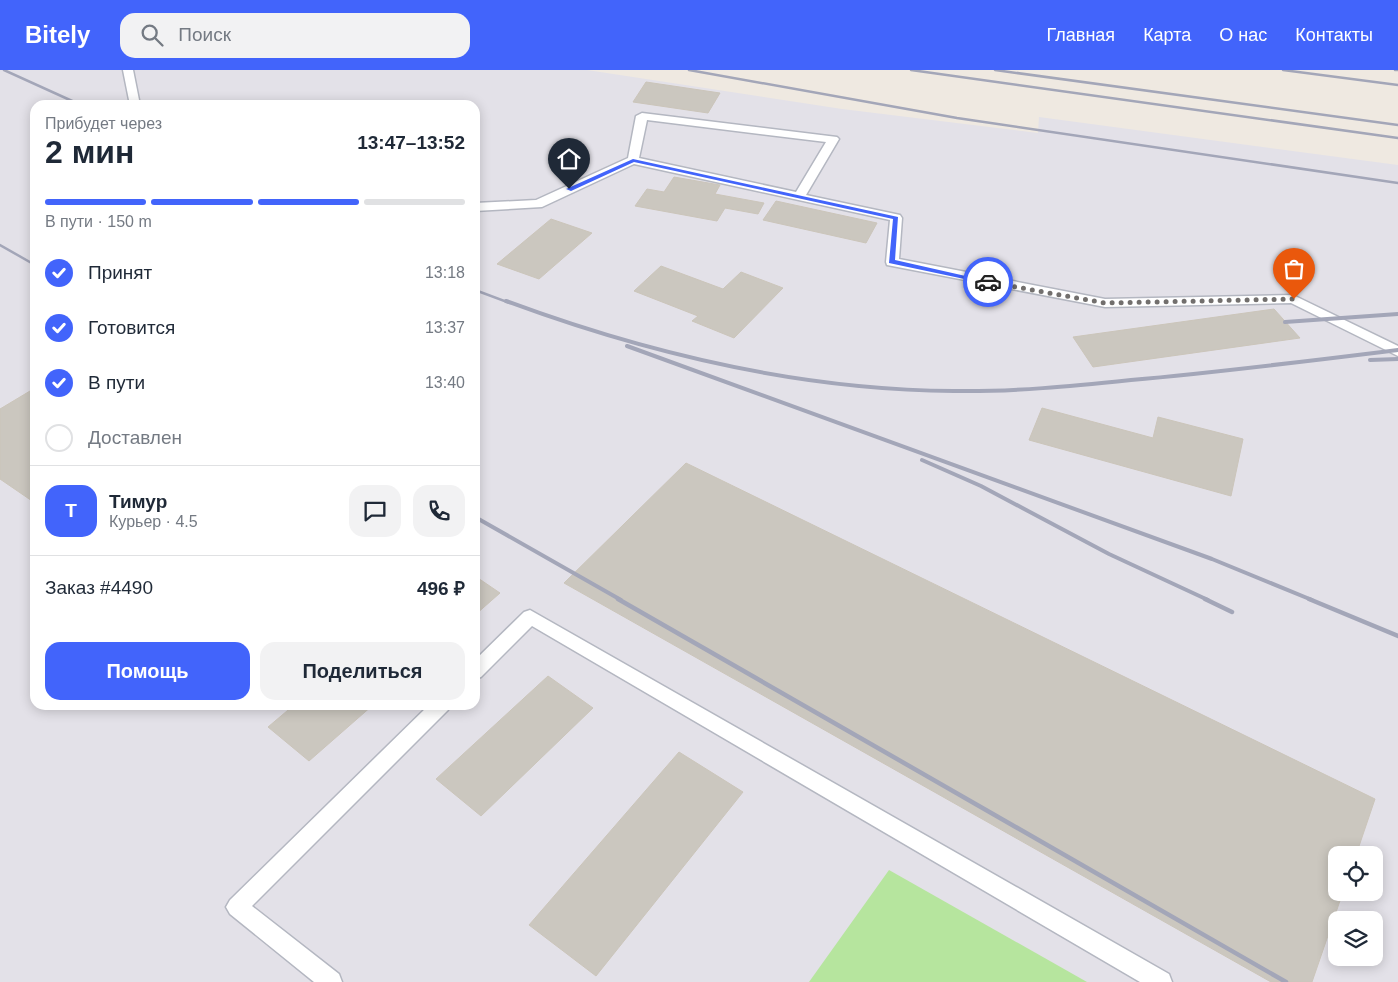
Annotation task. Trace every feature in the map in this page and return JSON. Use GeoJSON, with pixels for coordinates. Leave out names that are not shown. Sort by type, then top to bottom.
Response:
{"type":"FeatureCollection","features":[{"type":"Feature","properties":{"kind":"lane"},"geometry":{"type":"LineString","coordinates":[[128,70],[133,100]]}},
{"type":"Feature","properties":{"kind":"lane"},"geometry":{"type":"LineString","coordinates":[[633,160],[642,116],[833,139],[800,197]]}},
{"type":"Feature","properties":{"kind":"lane"},"geometry":{"type":"LineString","coordinates":[[480,207],[538,204],[633,160],[896,218],[892,262],[1105,303],[1294,299],[1398,352]]}},
{"type":"Feature","properties":{"kind":"lane"},"geometry":{"type":"LineString","coordinates":[[480,667],[530,617],[1161,982]]}},
{"type":"Feature","properties":{"kind":"lane"},"geometry":{"type":"LineString","coordinates":[[331,982],[237,907],[436,710]]}},
{"type":"Feature","properties":{"kind":"shaded area"},"geometry":{"type":"Polygon","coordinates":[[[0,70],[587,70],[842,109],[1038,133],[1039,117],[1398,165],[1398,982],[0,982],[0,70]]]}},
{"type":"Feature","properties":{"kind":"green space"},"geometry":{"type":"Polygon","coordinates":[[[889,870],[1087,982],[809,982],[889,870]]]}},
{"type":"Feature","properties":{"kind":"building"},"geometry":{"type":"Polygon","coordinates":[[[646,82],[720,93],[708,113],[633,102],[646,82]]]}},
{"type":"Feature","properties":{"kind":"building"},"geometry":{"type":"Polygon","coordinates":[[[674,177],[720,185],[715,194],[764,203],[758,214],[725,208],[717,221],[635,206],[647,189],[664,192],[674,177]]]}},
{"type":"Feature","properties":{"kind":"building"},"geometry":{"type":"Polygon","coordinates":[[[776,201],[877,223],[866,243],[763,220],[776,201]]]}},
{"type":"Feature","properties":{"kind":"building"},"geometry":{"type":"Polygon","coordinates":[[[551,219],[592,233],[539,279],[497,264],[551,219]]]}},
{"type":"Feature","properties":{"kind":"building"},"geometry":{"type":"Polygon","coordinates":[[[661,266],[723,289],[741,272],[783,288],[734,338],[692,321],[698,316],[634,291],[661,266]]]}},
{"type":"Feature","properties":{"kind":"building"},"geometry":{"type":"Polygon","coordinates":[[[1274,309],[1300,338],[1093,367],[1073,337],[1274,309]]]}},
{"type":"Feature","properties":{"kind":"building"},"geometry":{"type":"Polygon","coordinates":[[[30,391],[30,500],[0,479],[0,409],[30,391]]]}},
{"type":"Feature","properties":{"kind":"building"},"geometry":{"type":"Polygon","coordinates":[[[1042,408],[1153,438],[1158,417],[1243,439],[1231,496],[1029,440],[1042,408]]]}},
{"type":"Feature","properties":{"kind":"building"},"geometry":{"type":"Polygon","coordinates":[[[686,463],[1375,799],[1359,846],[1328,846],[1328,901],[1340,901],[1336,911],[1328,911],[1328,936],[1312,982],[1271,982],[564,583],[686,463]]]}},
{"type":"Feature","properties":{"kind":"building"},"geometry":{"type":"Polygon","coordinates":[[[480,579],[500,593],[480,611],[480,579]]]}},
{"type":"Feature","properties":{"kind":"building"},"geometry":{"type":"Polygon","coordinates":[[[548,676],[593,708],[481,816],[436,779],[548,676]]]}},
{"type":"Feature","properties":{"kind":"building"},"geometry":{"type":"Polygon","coordinates":[[[288,710],[367,710],[309,761],[268,727],[288,710]]]}},
{"type":"Feature","properties":{"kind":"building"},"geometry":{"type":"Polygon","coordinates":[[[679,752],[743,792],[596,976],[529,925],[679,752]]]}},
{"type":"Feature","properties":{"kind":"railway"},"geometry":{"type":"LineString","coordinates":[[4,70],[70,100]]}},
{"type":"Feature","properties":{"kind":"railway"},"geometry":{"type":"LineString","coordinates":[[689,70],[957,118],[1398,183]]}},
{"type":"Feature","properties":{"kind":"railway"},"geometry":{"type":"LineString","coordinates":[[911,70],[1398,138]]}},
{"type":"Feature","properties":{"kind":"railway"},"geometry":{"type":"LineString","coordinates":[[995,70],[1398,125]]}},
{"type":"Feature","properties":{"kind":"railway"},"geometry":{"type":"LineString","coordinates":[[1283,70],[1398,85]]}},
{"type":"Feature","properties":{"kind":"railway"},"geometry":{"type":"LineString","coordinates":[[0,245],[30,262]]}},
{"type":"Feature","properties":{"kind":"railway"},"geometry":{"type":"LineString","coordinates":[[480,292],[510,303]]}},
{"type":"Feature","properties":{"kind":"railway"},"geometry":{"type":"LineString","coordinates":[[506,301],[615,337],[670,353],[726,366],[840,384],[897,389],[998,391],[1043,388],[1198,373],[1398,350]]}},
{"type":"Feature","properties":{"kind":"railway"},"geometry":{"type":"LineString","coordinates":[[1285,322],[1398,314]]}},
{"type":"Feature","properties":{"kind":"railway"},"geometry":{"type":"LineString","coordinates":[[627,346],[1212,559],[1312,600]]}},
{"type":"Feature","properties":{"kind":"railway"},"geometry":{"type":"LineString","coordinates":[[1370,360],[1398,359]]}},
{"type":"Feature","properties":{"kind":"railway"},"geometry":{"type":"LineString","coordinates":[[922,460],[981,486],[1109,554],[1208,600]]}},
{"type":"Feature","properties":{"kind":"railway"},"geometry":{"type":"LineString","coordinates":[[480,520],[621,600]]}},
{"type":"Feature","properties":{"kind":"railway"},"geometry":{"type":"LineString","coordinates":[[618,599],[1286,982]]}},
{"type":"Feature","properties":{"kind":"railway"},"geometry":{"type":"LineString","coordinates":[[1205,599],[1232,612]]}},
{"type":"Feature","properties":{"kind":"railway"},"geometry":{"type":"LineString","coordinates":[[1309,599],[1398,636]]}},
{"type":"Feature","properties":{"kind":"way so far"},"geometry":{"type":"LineString","coordinates":[[988,282],[1105,303],[1294,299]]}},
{"type":"Feature","properties":{"kind":"route"},"geometry":{"type":"LineString","coordinates":[[569,189],[633,160],[896,218],[892,262],[988,282]]}}]}
